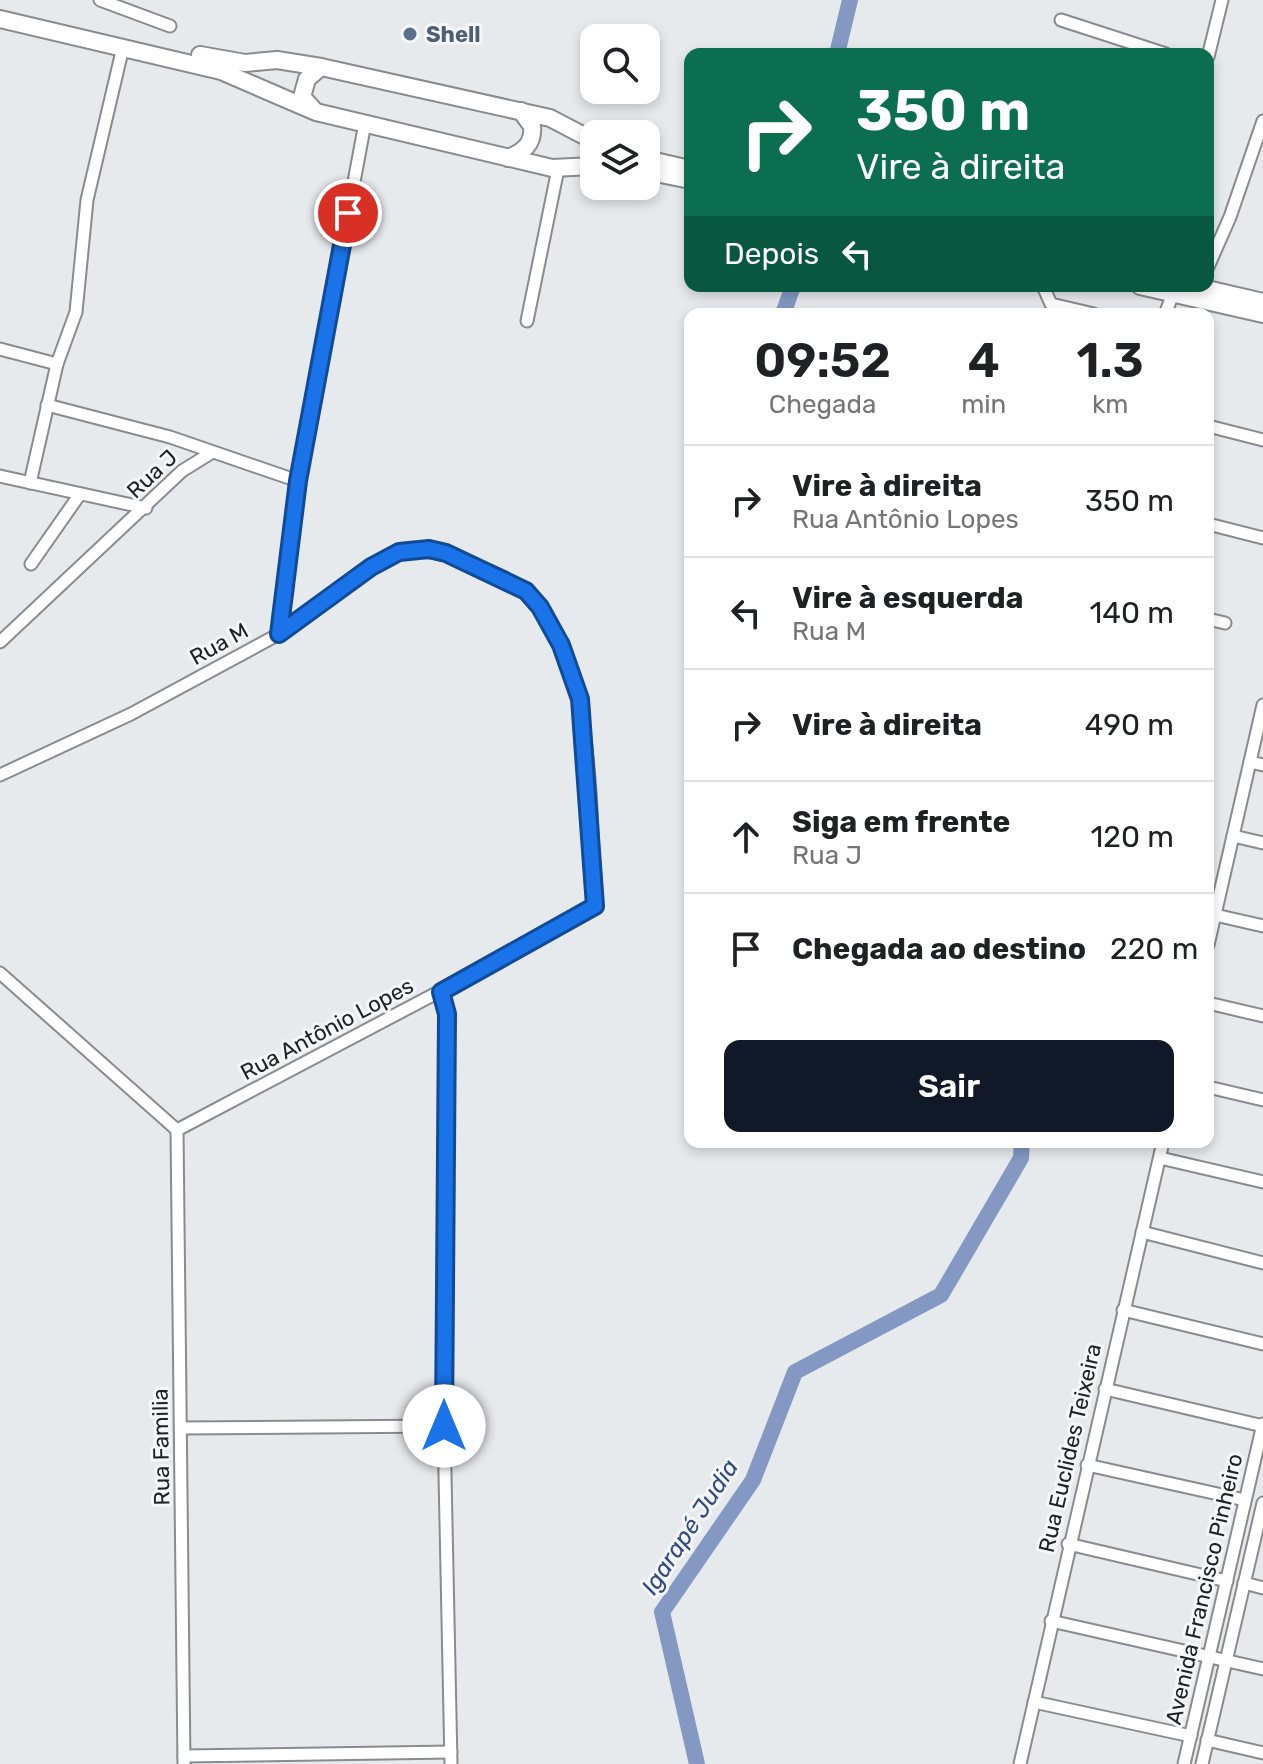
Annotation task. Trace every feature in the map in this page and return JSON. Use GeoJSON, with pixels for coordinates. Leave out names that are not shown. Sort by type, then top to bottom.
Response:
{"type":"FeatureCollection","features":[{"type":"Feature","properties":{"kind":"highway"},"geometry":{"type":"LineString","coordinates":[[0,7],[220,60],[277,60],[321,67],[521,111],[566,124],[580,132]]}},
{"type":"Feature","properties":{"kind":"highway"},"geometry":{"type":"LineString","coordinates":[[0,19],[221,71],[316,112],[558,169],[580,167]]}},
{"type":"Feature","properties":{"kind":"highway"},"geometry":{"type":"LineString","coordinates":[[316,112],[302,97],[307,79],[321,67]]}},
{"type":"Feature","properties":{"kind":"highway"},"geometry":{"type":"LineString","coordinates":[[508,158],[524,150],[531,141],[532,126],[521,111]]}},
{"type":"Feature","properties":{"kind":"highway"},"geometry":{"type":"LineString","coordinates":[[660,162],[684,168]]}},
{"type":"Feature","properties":{"kind":"highway"},"geometry":{"type":"LineString","coordinates":[[660,174],[684,179]]}},
{"type":"Feature","properties":{"kind":"highway"},"geometry":{"type":"LineString","coordinates":[[1214,290],[1263,302]]}},
{"type":"Feature","properties":{"kind":"highway"},"geometry":{"type":"LineString","coordinates":[[1165,292],[1263,314]]}},
{"type":"Feature","properties":{"kind":"street"},"geometry":{"type":"LineString","coordinates":[[100,0],[170,26]]}},
{"type":"Feature","properties":{"kind":"street"},"geometry":{"type":"LineString","coordinates":[[1210,48],[1222,0]]}},
{"type":"Feature","properties":{"kind":"street"},"geometry":{"type":"LineString","coordinates":[[1061,20],[1147,48]]}},
{"type":"Feature","properties":{"kind":"street"},"geometry":{"type":"LineString","coordinates":[[30,483],[57,364],[76,312],[87,200],[123,47]]}},
{"type":"Feature","properties":{"kind":"street"},"geometry":{"type":"LineString","coordinates":[[1214,253],[1263,121]]}},
{"type":"Feature","properties":{"kind":"street"},"geometry":{"type":"LineString","coordinates":[[279,634],[298,481],[365,123]]}},
{"type":"Feature","properties":{"kind":"street"},"geometry":{"type":"LineString","coordinates":[[527,321],[558,169]]}},
{"type":"Feature","properties":{"kind":"street"},"geometry":{"type":"LineString","coordinates":[[1046,292],[1051,304],[1068,308]]}},
{"type":"Feature","properties":{"kind":"street"},"geometry":{"type":"LineString","coordinates":[[1167,308],[1173,294]]}},
{"type":"Feature","properties":{"kind":"street"},"geometry":{"type":"LineString","coordinates":[[0,349],[57,364]]}},
{"type":"Feature","properties":{"kind":"street"},"geometry":{"type":"LineString","coordinates":[[47,405],[170,437],[211,453]]}},
{"type":"Feature","properties":{"kind":"street"},"geometry":{"type":"LineString","coordinates":[[1214,428],[1263,440]]}},
{"type":"Feature","properties":{"kind":"street","name":"Rua J"},"geometry":{"type":"LineString","coordinates":[[0,642],[182,471],[211,453],[298,481]]}},
{"type":"Feature","properties":{"kind":"street"},"geometry":{"type":"LineString","coordinates":[[0,476],[146,508]]}},
{"type":"Feature","properties":{"kind":"street"},"geometry":{"type":"LineString","coordinates":[[31,564],[80,494]]}},
{"type":"Feature","properties":{"kind":"street"},"geometry":{"type":"LineString","coordinates":[[1214,526],[1263,538]]}},
{"type":"Feature","properties":{"kind":"street","name":"Rua M"},"geometry":{"type":"LineString","coordinates":[[0,775],[131,714],[279,634],[371,567],[399,552],[429,549],[446,553],[526,591],[540,607],[561,645],[580,699],[595,906],[580,917]]}},
{"type":"Feature","properties":{"kind":"street"},"geometry":{"type":"LineString","coordinates":[[1214,620],[1225,623]]}},
{"type":"Feature","properties":{"kind":"street"},"geometry":{"type":"LineString","coordinates":[[1214,919],[1263,705]]}},
{"type":"Feature","properties":{"kind":"street"},"geometry":{"type":"LineString","coordinates":[[1250,762],[1263,765]]}},
{"type":"Feature","properties":{"kind":"street"},"geometry":{"type":"LineString","coordinates":[[1233,836],[1263,843]]}},
{"type":"Feature","properties":{"kind":"street"},"geometry":{"type":"LineString","coordinates":[[1215,915],[1263,926]]}},
{"type":"Feature","properties":{"kind":"street","name":"Rua Antônio Lopes"},"geometry":{"type":"LineString","coordinates":[[177,1130],[580,917]]}},
{"type":"Feature","properties":{"kind":"street"},"geometry":{"type":"LineString","coordinates":[[0,973],[177,1130]]}},
{"type":"Feature","properties":{"kind":"street"},"geometry":{"type":"LineString","coordinates":[[184,1760],[451,1758],[444,1426],[447,1014],[441,992]]}},
{"type":"Feature","properties":{"kind":"street"},"geometry":{"type":"LineString","coordinates":[[1214,1004],[1263,1016]]}},
{"type":"Feature","properties":{"kind":"street"},"geometry":{"type":"LineString","coordinates":[[1214,1088],[1263,1100]]}},
{"type":"Feature","properties":{"kind":"street","name":"Rua Familia"},"geometry":{"type":"LineString","coordinates":[[177,1130],[184,1760]]}},
{"type":"Feature","properties":{"kind":"street","name":"Rua Euclides Teixeira"},"geometry":{"type":"LineString","coordinates":[[1020,1764],[1068,1544],[1162,1148]]}},
{"type":"Feature","properties":{"kind":"street"},"geometry":{"type":"LineString","coordinates":[[1160,1158],[1263,1182]]}},
{"type":"Feature","properties":{"kind":"street"},"geometry":{"type":"LineString","coordinates":[[1142,1232],[1263,1263]]}},
{"type":"Feature","properties":{"kind":"street"},"geometry":{"type":"LineString","coordinates":[[1123,1310],[1263,1344]]}},
{"type":"Feature","properties":{"kind":"street"},"geometry":{"type":"LineString","coordinates":[[1105,1389],[1263,1425]]}},
{"type":"Feature","properties":{"kind":"street","name":"Avenida Francisco Pinheiro"},"geometry":{"type":"LineString","coordinates":[[1184,1764],[1263,1425]]}},
{"type":"Feature","properties":{"kind":"street"},"geometry":{"type":"LineString","coordinates":[[181,1428],[444,1426]]}},
{"type":"Feature","properties":{"kind":"street"},"geometry":{"type":"LineString","coordinates":[[1087,1465],[1245,1500]]}},
{"type":"Feature","properties":{"kind":"street","name":"Avenida Francisco Pinheiro"},"geometry":{"type":"LineString","coordinates":[[1202,1764],[1263,1505]]}},
{"type":"Feature","properties":{"kind":"street"},"geometry":{"type":"LineString","coordinates":[[1068,1544],[1227,1581]]}},
{"type":"Feature","properties":{"kind":"street"},"geometry":{"type":"LineString","coordinates":[[1244,1583],[1263,1588]]}},
{"type":"Feature","properties":{"kind":"street"},"geometry":{"type":"LineString","coordinates":[[1051,1621],[1263,1669]]}},
{"type":"Feature","properties":{"kind":"street"},"geometry":{"type":"LineString","coordinates":[[1034,1702],[1191,1736]]}},
{"type":"Feature","properties":{"kind":"street"},"geometry":{"type":"LineString","coordinates":[[1207,1740],[1263,1753]]}},
{"type":"Feature","properties":{"kind":"waterway","name":"Igarapé Judia"},"geometry":{"type":"LineString","coordinates":[[838,48],[850,0]]}},
{"type":"Feature","properties":{"kind":"waterway","name":"Igarapé Judia"},"geometry":{"type":"LineString","coordinates":[[785,308],[791,292]]}},
{"type":"Feature","properties":{"kind":"waterway","name":"Igarapé Judia"},"geometry":{"type":"LineString","coordinates":[[697,1764],[662,1612],[753,1480],[795,1372],[941,1295],[1021,1158],[1022,1148]]}},
{"type":"Feature","properties":{"kind":"place","name":"Shell"},"geometry":{"type":"Point","coordinates":[410,34]}},
{"type":"Feature","properties":{"kind":"route"},"geometry":{"type":"LineString","coordinates":[[348,213],[298,481],[279,634],[386,557],[413,550],[429,549],[446,553],[504,578],[526,591],[540,607],[573,673],[583,729],[595,906],[441,992],[447,1014],[444,1426]]}}]}
